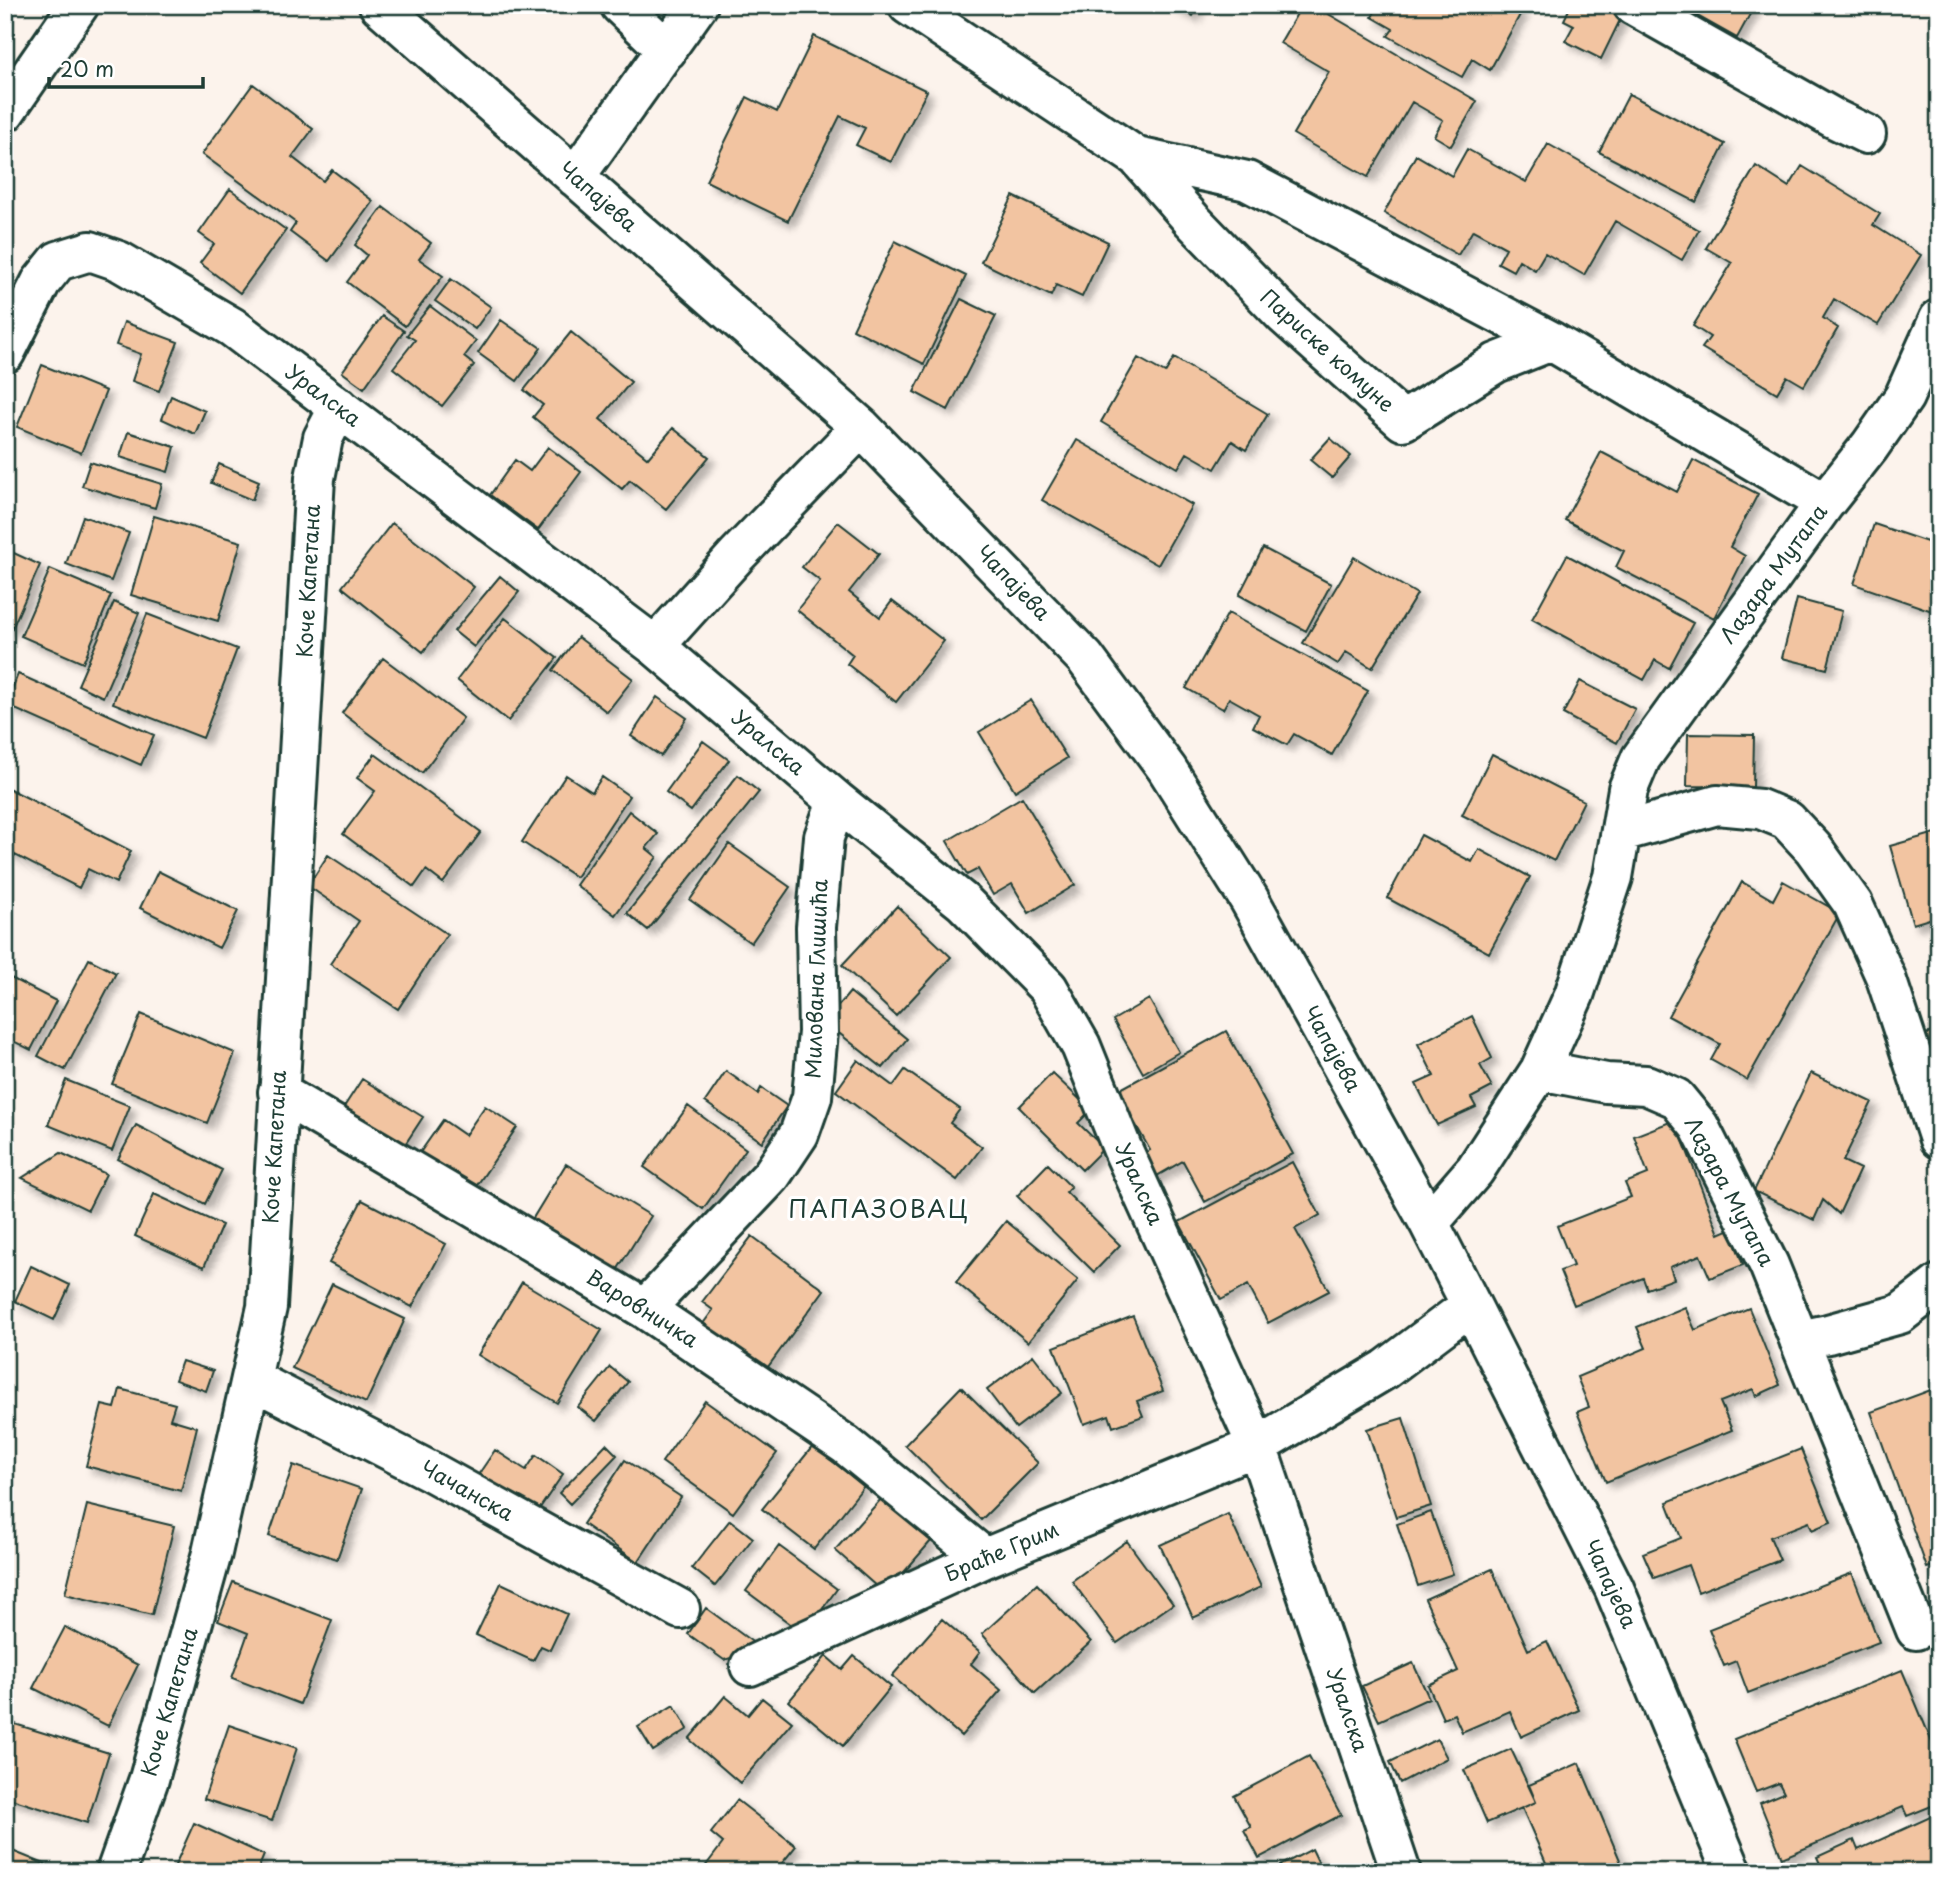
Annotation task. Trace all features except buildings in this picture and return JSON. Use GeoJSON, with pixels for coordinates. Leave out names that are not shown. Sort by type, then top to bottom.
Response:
{"type":"FeatureCollection","features":[{"type":"Feature","properties":{"kind":"street"},"geometry":{"type":"LineString","coordinates":[[5,112],[79,5]]}},
{"type":"Feature","properties":{"kind":"street","name":"Чапајева"},"geometry":{"type":"LineString","coordinates":[[379,5],[861,427],[1085,658],[1167,769],[1249,899],[1429,1223],[1614,1588],[1732,1872]]}},
{"type":"Feature","properties":{"kind":"street"},"geometry":{"type":"LineString","coordinates":[[620,5],[667,50]]}},
{"type":"Feature","properties":{"kind":"street"},"geometry":{"type":"LineString","coordinates":[[575,177],[698,5]]}},
{"type":"Feature","properties":{"kind":"street","name":"Париске комуне"},"geometry":{"type":"LineString","coordinates":[[908,5],[1138,157],[1192,220],[1284,315],[1404,421],[1496,363],[1551,341]]}},
{"type":"Feature","properties":{"kind":"street"},"geometry":{"type":"LineString","coordinates":[[1633,5],[1823,113],[1866,134]]}},
{"type":"Feature","properties":{"kind":"street","name":"Париске комуне"},"geometry":{"type":"LineString","coordinates":[[1138,157],[1247,181],[1551,341],[1825,503]]}},
{"type":"Feature","properties":{"kind":"street","name":"Уралска"},"geometry":{"type":"LineString","coordinates":[[5,353],[41,282],[58,261],[76,253],[90,251],[119,261],[232,327],[655,646],[837,802],[962,902],[1048,988],[1080,1046],[1122,1148],[1257,1446],[1401,1872]]}},
{"type":"Feature","properties":{"kind":"street","name":"Лазара Мутапа"},"geometry":{"type":"LineString","coordinates":[[1429,1223],[1475,1170],[1540,1070],[1578,982],[1613,877],[1628,789],[1641,758],[1904,397],[1939,320]]}},
{"type":"Feature","properties":{"kind":"street","name":"Коче Капетана"},"geometry":{"type":"LineString","coordinates":[[116,1872],[149,1779],[212,1553],[267,1307],[315,478],[323,438],[338,407]]}},
{"type":"Feature","properties":{"kind":"street"},"geometry":{"type":"LineString","coordinates":[[655,646],[737,555],[861,427]]}},
{"type":"Feature","properties":{"kind":"street","name":"Милована Глишића"},"geometry":{"type":"LineString","coordinates":[[645,1309],[771,1176],[799,1134],[812,1097],[816,1045],[816,927],[824,837],[837,802]]}},
{"type":"Feature","properties":{"kind":"street"},"geometry":{"type":"LineString","coordinates":[[1621,832],[1717,805],[1760,808],[1787,820],[1813,848],[1853,904],[1886,978],[1939,1139]]}},
{"type":"Feature","properties":{"kind":"street","name":"Лазара Мутапа"},"geometry":{"type":"LineString","coordinates":[[1540,1070],[1606,1083],[1646,1085],[1676,1098],[1699,1126],[1769,1265],[1916,1630]]}},
{"type":"Feature","properties":{"kind":"street","name":"Варовничка"},"geometry":{"type":"LineString","coordinates":[[278,1092],[645,1309],[846,1445],[985,1558]]}},
{"type":"Feature","properties":{"kind":"street"},"geometry":{"type":"LineString","coordinates":[[1799,1339],[1828,1334],[1900,1314],[1939,1284]]}},
{"type":"Feature","properties":{"kind":"street"},"geometry":{"type":"LineString","coordinates":[[1257,1446],[1386,1369],[1471,1305]]}},
{"type":"Feature","properties":{"kind":"street","name":"Чачанска"},"geometry":{"type":"LineString","coordinates":[[251,1379],[430,1471],[680,1609]]}},
{"type":"Feature","properties":{"kind":"street","name":"Браће Грим"},"geometry":{"type":"LineString","coordinates":[[750,1666],[985,1558],[1257,1446]]}},
{"type":"Feature","properties":{"kind":"district","name":"ПАПАЗОВАЦ"},"geometry":{"type":"Point","coordinates":[879,1210]}}]}
